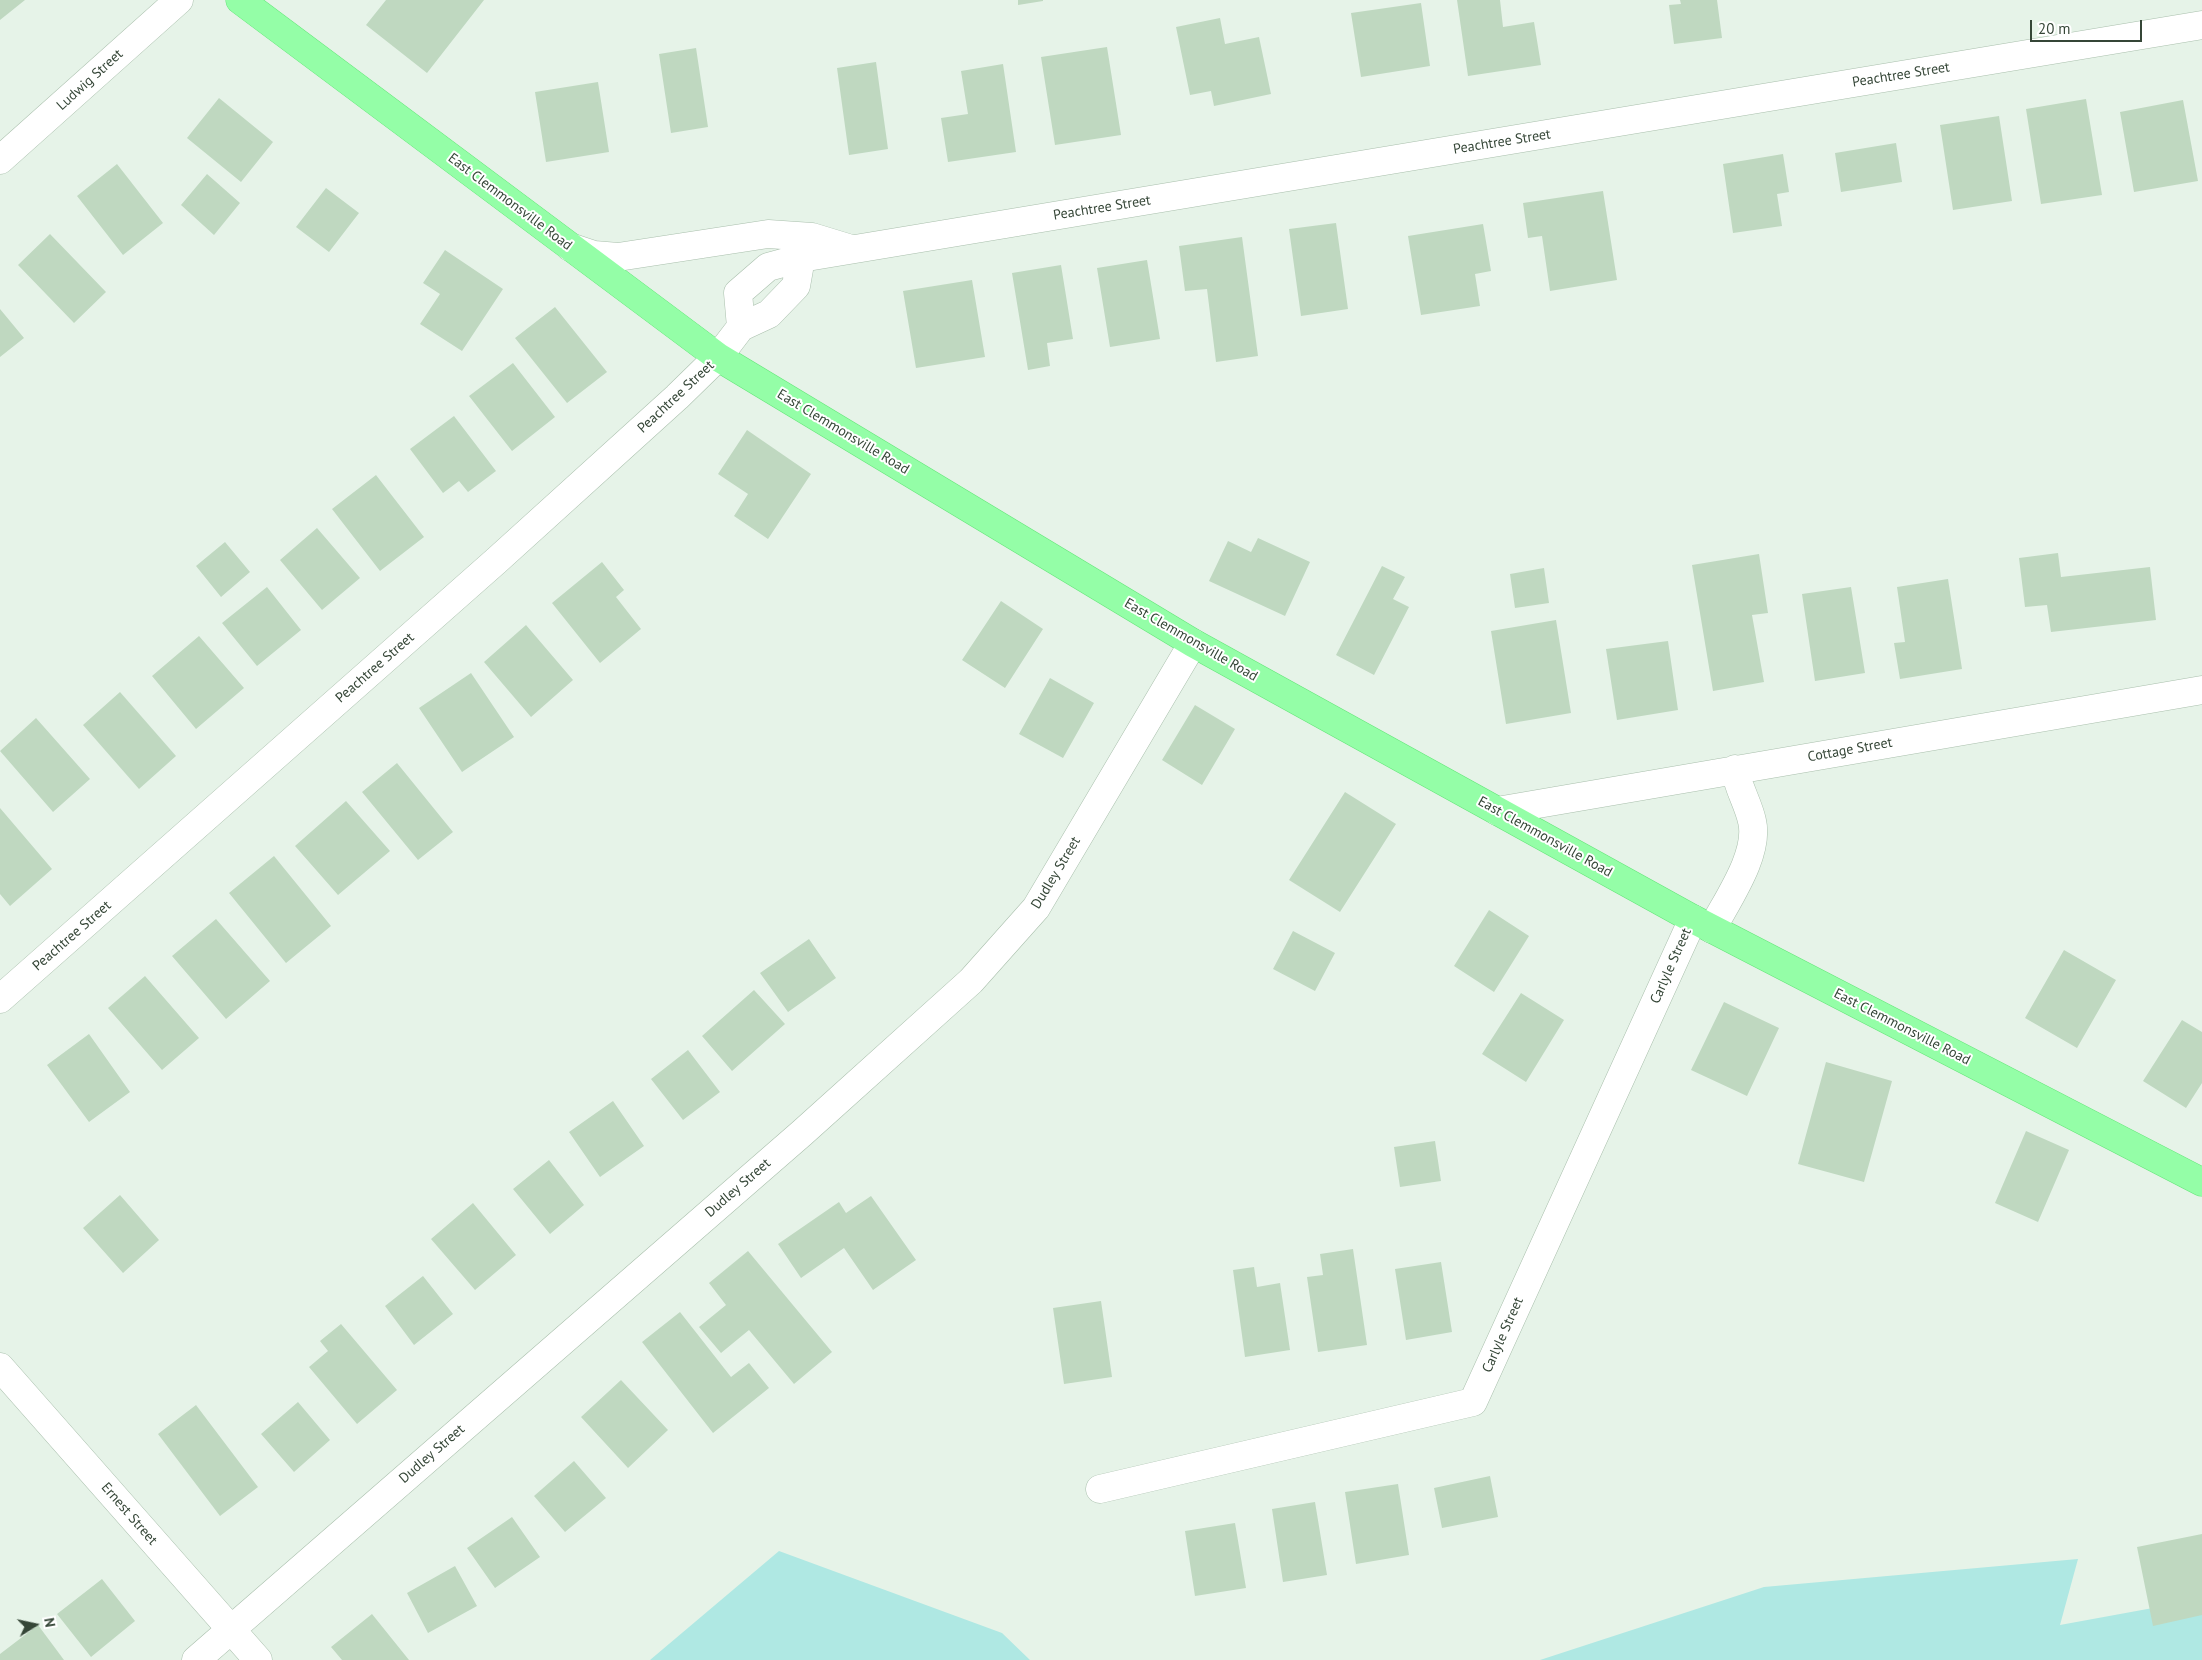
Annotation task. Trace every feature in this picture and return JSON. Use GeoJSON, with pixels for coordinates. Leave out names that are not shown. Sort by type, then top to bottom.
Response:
{"type":"FeatureCollection","features":[{"type":"Feature","properties":{"kind":"main road","name":"East Clemmonsville Road"},"geometry":{"type":"LineString","coordinates":[[240,0],[718,357],[1193,643],[1702,924],[2202,1182]]}},
{"type":"Feature","properties":{"kind":"street","name":"Ludwig Street"},"geometry":{"type":"LineString","coordinates":[[0,160],[179,0]]}},
{"type":"Feature","properties":{"kind":"street","name":"Peachtree Street"},"geometry":{"type":"LineString","coordinates":[[0,1000],[489,567],[677,397],[718,357],[741,327],[738,293],[768,266],[801,258],[2202,25]]}},
{"type":"Feature","properties":{"kind":"street"},"geometry":{"type":"LineString","coordinates":[[570,247],[594,255],[618,258],[768,234],[812,237],[852,250]]}},
{"type":"Feature","properties":{"kind":"street","name":"Dudley Street"},"geometry":{"type":"LineString","coordinates":[[196,1660],[794,1139],[971,981],[1036,908],[1193,643]]}},
{"type":"Feature","properties":{"kind":"street","name":"Cottage Street"},"geometry":{"type":"LineString","coordinates":[[1497,811],[2202,690]]}},
{"type":"Feature","properties":{"kind":"street"},"geometry":{"type":"LineString","coordinates":[[1702,924],[1747,859],[1753,836],[1752,823],[1739,788],[1735,770]]}},
{"type":"Feature","properties":{"kind":"street","name":"Carlyle Street"},"geometry":{"type":"LineString","coordinates":[[1100,1489],[1473,1402],[1702,924]]}},
{"type":"Feature","properties":{"kind":"street","name":"Ernest Street"},"geometry":{"type":"LineString","coordinates":[[0,1367],[258,1660]]}},
{"type":"Feature","properties":{"kind":"shaded area"},"geometry":{"type":"Polygon","coordinates":[[[779,1551],[1002,1633],[1030,1660],[650,1660],[779,1551]]]}},
{"type":"Feature","properties":{"kind":"shaded area"},"geometry":{"type":"Polygon","coordinates":[[[2078,1559],[2060,1625],[2202,1599],[2202,1660],[1540,1660],[1764,1587],[2078,1559]]]}},
{"type":"Feature","properties":{"kind":"building"},"geometry":{"type":"Polygon","coordinates":[[[0,0],[25,0],[0,20],[0,0]]]}},
{"type":"Feature","properties":{"kind":"building"},"geometry":{"type":"Polygon","coordinates":[[[386,0],[484,0],[427,73],[366,25],[386,0]]]}},
{"type":"Feature","properties":{"kind":"building"},"geometry":{"type":"Polygon","coordinates":[[[1018,0],[1043,0],[1043,1],[1018,5],[1018,0]]]}},
{"type":"Feature","properties":{"kind":"building"},"geometry":{"type":"Polygon","coordinates":[[[1457,0],[1500,0],[1503,27],[1534,22],[1541,65],[1468,76],[1457,0]]]}},
{"type":"Feature","properties":{"kind":"building"},"geometry":{"type":"Polygon","coordinates":[[[1680,0],[1717,0],[1722,38],[1674,44],[1669,5],[1681,4],[1680,0]]]}},
{"type":"Feature","properties":{"kind":"building"},"geometry":{"type":"Polygon","coordinates":[[[1421,3],[1430,66],[1361,77],[1351,13],[1421,3]]]}},
{"type":"Feature","properties":{"kind":"building"},"geometry":{"type":"Polygon","coordinates":[[[1220,18],[1225,44],[1259,37],[1271,94],[1214,106],[1211,91],[1190,95],[1176,27],[1220,18]]]}},
{"type":"Feature","properties":{"kind":"building"},"geometry":{"type":"Polygon","coordinates":[[[1107,47],[1121,135],[1055,145],[1041,57],[1107,47]]]}},
{"type":"Feature","properties":{"kind":"building"},"geometry":{"type":"Polygon","coordinates":[[[696,48],[708,127],[671,133],[659,54],[696,48]]]}},
{"type":"Feature","properties":{"kind":"building"},"geometry":{"type":"Polygon","coordinates":[[[876,62],[888,149],[849,155],[837,68],[876,62]]]}},
{"type":"Feature","properties":{"kind":"building"},"geometry":{"type":"Polygon","coordinates":[[[1003,64],[1016,152],[948,162],[941,118],[968,114],[961,71],[1003,64]]]}},
{"type":"Feature","properties":{"kind":"building"},"geometry":{"type":"Polygon","coordinates":[[[598,82],[609,152],[546,162],[535,92],[598,82]]]}},
{"type":"Feature","properties":{"kind":"building"},"geometry":{"type":"Polygon","coordinates":[[[219,98],[273,142],[241,182],[187,138],[219,98]]]}},
{"type":"Feature","properties":{"kind":"building"},"geometry":{"type":"Polygon","coordinates":[[[2086,99],[2102,195],[2041,204],[2026,109],[2086,99]]]}},
{"type":"Feature","properties":{"kind":"building"},"geometry":{"type":"Polygon","coordinates":[[[2183,100],[2198,181],[2134,192],[2120,112],[2183,100]]]}},
{"type":"Feature","properties":{"kind":"building"},"geometry":{"type":"Polygon","coordinates":[[[1999,116],[2012,201],[1953,210],[1940,125],[1999,116]]]}},
{"type":"Feature","properties":{"kind":"building"},"geometry":{"type":"Polygon","coordinates":[[[1896,143],[1902,182],[1841,192],[1835,153],[1896,143]]]}},
{"type":"Feature","properties":{"kind":"building"},"geometry":{"type":"Polygon","coordinates":[[[1783,154],[1789,192],[1777,194],[1782,226],[1733,233],[1723,164],[1783,154]]]}},
{"type":"Feature","properties":{"kind":"building"},"geometry":{"type":"Polygon","coordinates":[[[117,164],[163,223],[123,255],[77,196],[117,164]]]}},
{"type":"Feature","properties":{"kind":"building"},"geometry":{"type":"Polygon","coordinates":[[[207,174],[240,203],[214,235],[181,205],[207,174]]]}},
{"type":"Feature","properties":{"kind":"building"},"geometry":{"type":"Polygon","coordinates":[[[326,188],[359,213],[329,252],[296,227],[326,188]]]}},
{"type":"Feature","properties":{"kind":"building"},"geometry":{"type":"Polygon","coordinates":[[[1603,191],[1617,280],[1550,291],[1542,236],[1528,238],[1523,203],[1603,191]]]}},
{"type":"Feature","properties":{"kind":"building"},"geometry":{"type":"Polygon","coordinates":[[[1336,223],[1348,309],[1301,316],[1289,229],[1336,223]]]}},
{"type":"Feature","properties":{"kind":"building"},"geometry":{"type":"Polygon","coordinates":[[[1483,224],[1491,271],[1475,274],[1480,306],[1421,315],[1408,236],[1483,224]]]}},
{"type":"Feature","properties":{"kind":"building"},"geometry":{"type":"Polygon","coordinates":[[[50,234],[106,292],[74,323],[18,265],[50,234]]]}},
{"type":"Feature","properties":{"kind":"building"},"geometry":{"type":"Polygon","coordinates":[[[1242,237],[1258,356],[1216,362],[1207,289],[1185,291],[1179,246],[1242,237]]]}},
{"type":"Feature","properties":{"kind":"building"},"geometry":{"type":"Polygon","coordinates":[[[445,250],[503,289],[462,351],[420,324],[440,294],[423,283],[445,250]]]}},
{"type":"Feature","properties":{"kind":"building"},"geometry":{"type":"Polygon","coordinates":[[[1147,260],[1160,339],[1110,347],[1097,268],[1147,260]]]}},
{"type":"Feature","properties":{"kind":"building"},"geometry":{"type":"Polygon","coordinates":[[[1061,265],[1073,339],[1047,343],[1050,366],[1028,370],[1012,273],[1061,265]]]}},
{"type":"Feature","properties":{"kind":"building"},"geometry":{"type":"Polygon","coordinates":[[[972,280],[985,357],[916,368],[903,291],[972,280]]]}},
{"type":"Feature","properties":{"kind":"building"},"geometry":{"type":"Polygon","coordinates":[[[555,307],[607,372],[567,403],[515,338],[555,307]]]}},
{"type":"Feature","properties":{"kind":"building"},"geometry":{"type":"Polygon","coordinates":[[[0,309],[24,338],[0,357],[0,309]]]}},
{"type":"Feature","properties":{"kind":"building"},"geometry":{"type":"Polygon","coordinates":[[[513,363],[555,417],[512,451],[469,396],[513,363]]]}},
{"type":"Feature","properties":{"kind":"building"},"geometry":{"type":"Polygon","coordinates":[[[454,416],[496,471],[468,492],[459,481],[443,493],[410,449],[454,416]]]}},
{"type":"Feature","properties":{"kind":"building"},"geometry":{"type":"Polygon","coordinates":[[[747,430],[811,474],[768,539],[734,516],[748,494],[718,474],[747,430]]]}},
{"type":"Feature","properties":{"kind":"building"},"geometry":{"type":"Polygon","coordinates":[[[376,475],[424,537],[380,571],[332,509],[376,475]]]}},
{"type":"Feature","properties":{"kind":"building"},"geometry":{"type":"Polygon","coordinates":[[[317,528],[360,578],[322,610],[280,560],[317,528]]]}},
{"type":"Feature","properties":{"kind":"building"},"geometry":{"type":"Polygon","coordinates":[[[1258,538],[1310,562],[1285,616],[1209,581],[1228,541],[1251,552],[1258,538]]]}},
{"type":"Feature","properties":{"kind":"building"},"geometry":{"type":"Polygon","coordinates":[[[225,542],[250,572],[221,597],[196,566],[225,542]]]}},
{"type":"Feature","properties":{"kind":"building"},"geometry":{"type":"Polygon","coordinates":[[[2058,553],[2061,577],[2150,567],[2156,620],[2051,632],[2047,605],[2025,607],[2019,558],[2058,553]]]}},
{"type":"Feature","properties":{"kind":"building"},"geometry":{"type":"Polygon","coordinates":[[[1759,554],[1768,613],[1752,615],[1764,682],[1713,691],[1692,565],[1759,554]]]}},
{"type":"Feature","properties":{"kind":"building"},"geometry":{"type":"Polygon","coordinates":[[[602,562],[624,590],[616,597],[641,629],[600,663],[552,603],[602,562]]]}},
{"type":"Feature","properties":{"kind":"building"},"geometry":{"type":"Polygon","coordinates":[[[1382,566],[1405,577],[1393,599],[1409,607],[1374,675],[1336,655],[1382,566]]]}},
{"type":"Feature","properties":{"kind":"building"},"geometry":{"type":"Polygon","coordinates":[[[1544,568],[1549,603],[1515,608],[1510,574],[1544,568]]]}},
{"type":"Feature","properties":{"kind":"building"},"geometry":{"type":"Polygon","coordinates":[[[1948,579],[1962,669],[1900,679],[1894,643],[1905,642],[1897,587],[1948,579]]]}},
{"type":"Feature","properties":{"kind":"building"},"geometry":{"type":"Polygon","coordinates":[[[267,587],[301,630],[257,666],[222,623],[267,587]]]}},
{"type":"Feature","properties":{"kind":"building"},"geometry":{"type":"Polygon","coordinates":[[[1851,587],[1865,673],[1815,681],[1802,594],[1851,587]]]}},
{"type":"Feature","properties":{"kind":"building"},"geometry":{"type":"Polygon","coordinates":[[[1001,601],[1043,629],[1005,688],[962,660],[1001,601]]]}},
{"type":"Feature","properties":{"kind":"building"},"geometry":{"type":"Polygon","coordinates":[[[1556,620],[1571,713],[1506,724],[1491,631],[1556,620]]]}},
{"type":"Feature","properties":{"kind":"building"},"geometry":{"type":"Polygon","coordinates":[[[526,625],[573,680],[531,717],[484,662],[526,625]]]}},
{"type":"Feature","properties":{"kind":"building"},"geometry":{"type":"Polygon","coordinates":[[[199,636],[244,688],[196,729],[152,676],[199,636]]]}},
{"type":"Feature","properties":{"kind":"building"},"geometry":{"type":"Polygon","coordinates":[[[1668,641],[1678,710],[1617,720],[1606,649],[1668,641]]]}},
{"type":"Feature","properties":{"kind":"building"},"geometry":{"type":"Polygon","coordinates":[[[471,673],[514,737],[462,772],[419,708],[471,673]]]}},
{"type":"Feature","properties":{"kind":"building"},"geometry":{"type":"Polygon","coordinates":[[[1050,678],[1094,703],[1063,758],[1019,734],[1050,678]]]}},
{"type":"Feature","properties":{"kind":"building"},"geometry":{"type":"Polygon","coordinates":[[[120,692],[176,756],[139,789],[83,725],[120,692]]]}},
{"type":"Feature","properties":{"kind":"building"},"geometry":{"type":"Polygon","coordinates":[[[1195,705],[1235,729],[1202,785],[1162,760],[1195,705]]]}},
{"type":"Feature","properties":{"kind":"building"},"geometry":{"type":"Polygon","coordinates":[[[36,718],[90,779],[53,812],[0,751],[36,718]]]}},
{"type":"Feature","properties":{"kind":"building"},"geometry":{"type":"Polygon","coordinates":[[[397,763],[453,832],[418,860],[362,792],[397,763]]]}},
{"type":"Feature","properties":{"kind":"building"},"geometry":{"type":"Polygon","coordinates":[[[1345,792],[1396,824],[1340,912],[1289,880],[1345,792]]]}},
{"type":"Feature","properties":{"kind":"building"},"geometry":{"type":"Polygon","coordinates":[[[346,801],[390,851],[338,895],[295,846],[346,801]]]}},
{"type":"Feature","properties":{"kind":"building"},"geometry":{"type":"Polygon","coordinates":[[[0,808],[52,869],[10,906],[0,894],[0,808]]]}},
{"type":"Feature","properties":{"kind":"building"},"geometry":{"type":"Polygon","coordinates":[[[274,856],[331,926],[286,963],[229,893],[274,856]]]}},
{"type":"Feature","properties":{"kind":"building"},"geometry":{"type":"Polygon","coordinates":[[[1489,910],[1529,936],[1494,992],[1454,966],[1489,910]]]}},
{"type":"Feature","properties":{"kind":"building"},"geometry":{"type":"Polygon","coordinates":[[[216,919],[270,981],[226,1019],[172,956],[216,919]]]}},
{"type":"Feature","properties":{"kind":"building"},"geometry":{"type":"Polygon","coordinates":[[[1293,931],[1335,953],[1315,991],[1273,969],[1293,931]]]}},
{"type":"Feature","properties":{"kind":"building"},"geometry":{"type":"Polygon","coordinates":[[[809,939],[836,978],[788,1012],[760,973],[809,939]]]}},
{"type":"Feature","properties":{"kind":"building"},"geometry":{"type":"Polygon","coordinates":[[[2064,950],[2116,980],[2077,1048],[2025,1018],[2064,950]]]}},
{"type":"Feature","properties":{"kind":"building"},"geometry":{"type":"Polygon","coordinates":[[[145,976],[199,1038],[162,1070],[108,1008],[145,976]]]}},
{"type":"Feature","properties":{"kind":"building"},"geometry":{"type":"Polygon","coordinates":[[[754,990],[785,1024],[732,1071],[702,1036],[754,990]]]}},
{"type":"Feature","properties":{"kind":"building"},"geometry":{"type":"Polygon","coordinates":[[[1521,993],[1564,1020],[1526,1082],[1482,1054],[1521,993]]]}},
{"type":"Feature","properties":{"kind":"building"},"geometry":{"type":"Polygon","coordinates":[[[1724,1002],[1779,1028],[1747,1096],[1691,1070],[1724,1002]]]}},
{"type":"Feature","properties":{"kind":"building"},"geometry":{"type":"Polygon","coordinates":[[[2182,1020],[2202,1032],[2202,1083],[2186,1108],[2143,1081],[2182,1020]]]}},
{"type":"Feature","properties":{"kind":"building"},"geometry":{"type":"Polygon","coordinates":[[[89,1034],[130,1092],[89,1122],[47,1065],[89,1034]]]}},
{"type":"Feature","properties":{"kind":"building"},"geometry":{"type":"Polygon","coordinates":[[[688,1050],[720,1092],[683,1120],[651,1079],[688,1050]]]}},
{"type":"Feature","properties":{"kind":"building"},"geometry":{"type":"Polygon","coordinates":[[[1826,1062],[1892,1081],[1864,1182],[1798,1164],[1826,1062]]]}},
{"type":"Feature","properties":{"kind":"building"},"geometry":{"type":"Polygon","coordinates":[[[613,1101],[644,1146],[600,1177],[569,1132],[613,1101]]]}},
{"type":"Feature","properties":{"kind":"building"},"geometry":{"type":"Polygon","coordinates":[[[2026,1131],[2069,1150],[2038,1222],[1995,1203],[2026,1131]]]}},
{"type":"Feature","properties":{"kind":"building"},"geometry":{"type":"Polygon","coordinates":[[[1435,1141],[1441,1181],[1400,1187],[1394,1147],[1435,1141]]]}},
{"type":"Feature","properties":{"kind":"building"},"geometry":{"type":"Polygon","coordinates":[[[549,1160],[584,1205],[550,1234],[513,1189],[549,1160]]]}},
{"type":"Feature","properties":{"kind":"building"},"geometry":{"type":"Polygon","coordinates":[[[120,1195],[159,1240],[123,1273],[83,1228],[120,1195]]]}},
{"type":"Feature","properties":{"kind":"building"},"geometry":{"type":"Polygon","coordinates":[[[871,1196],[916,1260],[873,1290],[844,1248],[801,1278],[778,1244],[839,1202],[846,1213],[871,1196]]]}},
{"type":"Feature","properties":{"kind":"building"},"geometry":{"type":"Polygon","coordinates":[[[473,1203],[516,1255],[475,1290],[431,1239],[473,1203]]]}},
{"type":"Feature","properties":{"kind":"building"},"geometry":{"type":"Polygon","coordinates":[[[1353,1249],[1367,1345],[1318,1352],[1307,1277],[1323,1275],[1320,1254],[1353,1249]]]}},
{"type":"Feature","properties":{"kind":"building"},"geometry":{"type":"Polygon","coordinates":[[[748,1251],[832,1352],[794,1384],[749,1330],[721,1353],[699,1327],[726,1305],[709,1283],[748,1251]]]}},
{"type":"Feature","properties":{"kind":"building"},"geometry":{"type":"Polygon","coordinates":[[[1441,1262],[1452,1332],[1406,1340],[1395,1269],[1441,1262]]]}},
{"type":"Feature","properties":{"kind":"building"},"geometry":{"type":"Polygon","coordinates":[[[1254,1267],[1257,1287],[1280,1283],[1290,1350],[1245,1357],[1233,1270],[1254,1267]]]}},
{"type":"Feature","properties":{"kind":"building"},"geometry":{"type":"Polygon","coordinates":[[[423,1276],[453,1314],[414,1345],[385,1306],[423,1276]]]}},
{"type":"Feature","properties":{"kind":"building"},"geometry":{"type":"Polygon","coordinates":[[[1101,1301],[1112,1377],[1064,1384],[1053,1308],[1101,1301]]]}},
{"type":"Feature","properties":{"kind":"building"},"geometry":{"type":"Polygon","coordinates":[[[680,1312],[731,1377],[749,1363],[769,1388],[713,1433],[642,1342],[680,1312]]]}},
{"type":"Feature","properties":{"kind":"building"},"geometry":{"type":"Polygon","coordinates":[[[341,1324],[397,1390],[357,1424],[309,1367],[328,1351],[320,1341],[341,1324]]]}},
{"type":"Feature","properties":{"kind":"building"},"geometry":{"type":"Polygon","coordinates":[[[621,1380],[668,1430],[628,1468],[581,1417],[621,1380]]]}},
{"type":"Feature","properties":{"kind":"building"},"geometry":{"type":"Polygon","coordinates":[[[298,1402],[330,1440],[294,1472],[261,1434],[298,1402]]]}},
{"type":"Feature","properties":{"kind":"building"},"geometry":{"type":"Polygon","coordinates":[[[196,1405],[258,1487],[220,1516],[158,1434],[196,1405]]]}},
{"type":"Feature","properties":{"kind":"building"},"geometry":{"type":"Polygon","coordinates":[[[574,1461],[606,1498],[565,1532],[534,1496],[574,1461]]]}},
{"type":"Feature","properties":{"kind":"building"},"geometry":{"type":"Polygon","coordinates":[[[1490,1476],[1498,1517],[1442,1528],[1434,1488],[1490,1476]]]}},
{"type":"Feature","properties":{"kind":"building"},"geometry":{"type":"Polygon","coordinates":[[[1398,1484],[1409,1555],[1356,1564],[1345,1492],[1398,1484]]]}},
{"type":"Feature","properties":{"kind":"building"},"geometry":{"type":"Polygon","coordinates":[[[1315,1502],[1327,1575],[1283,1582],[1272,1509],[1315,1502]]]}},
{"type":"Feature","properties":{"kind":"building"},"geometry":{"type":"Polygon","coordinates":[[[512,1517],[540,1557],[495,1588],[467,1548],[512,1517]]]}},
{"type":"Feature","properties":{"kind":"building"},"geometry":{"type":"Polygon","coordinates":[[[1235,1523],[1246,1588],[1195,1596],[1185,1531],[1235,1523]]]}},
{"type":"Feature","properties":{"kind":"building"},"geometry":{"type":"Polygon","coordinates":[[[2202,1534],[2202,1615],[2153,1626],[2137,1547],[2202,1534]]]}},
{"type":"Feature","properties":{"kind":"building"},"geometry":{"type":"Polygon","coordinates":[[[455,1566],[477,1606],[428,1633],[407,1593],[455,1566]]]}},
{"type":"Feature","properties":{"kind":"building"},"geometry":{"type":"Polygon","coordinates":[[[102,1579],[135,1621],[91,1657],[57,1614],[102,1579]]]}},
{"type":"Feature","properties":{"kind":"building"},"geometry":{"type":"Polygon","coordinates":[[[372,1614],[409,1660],[342,1660],[331,1647],[372,1614]]]}},
{"type":"Feature","properties":{"kind":"building"},"geometry":{"type":"Polygon","coordinates":[[[38,1625],[64,1660],[0,1660],[0,1654],[38,1625]]]}}]}
